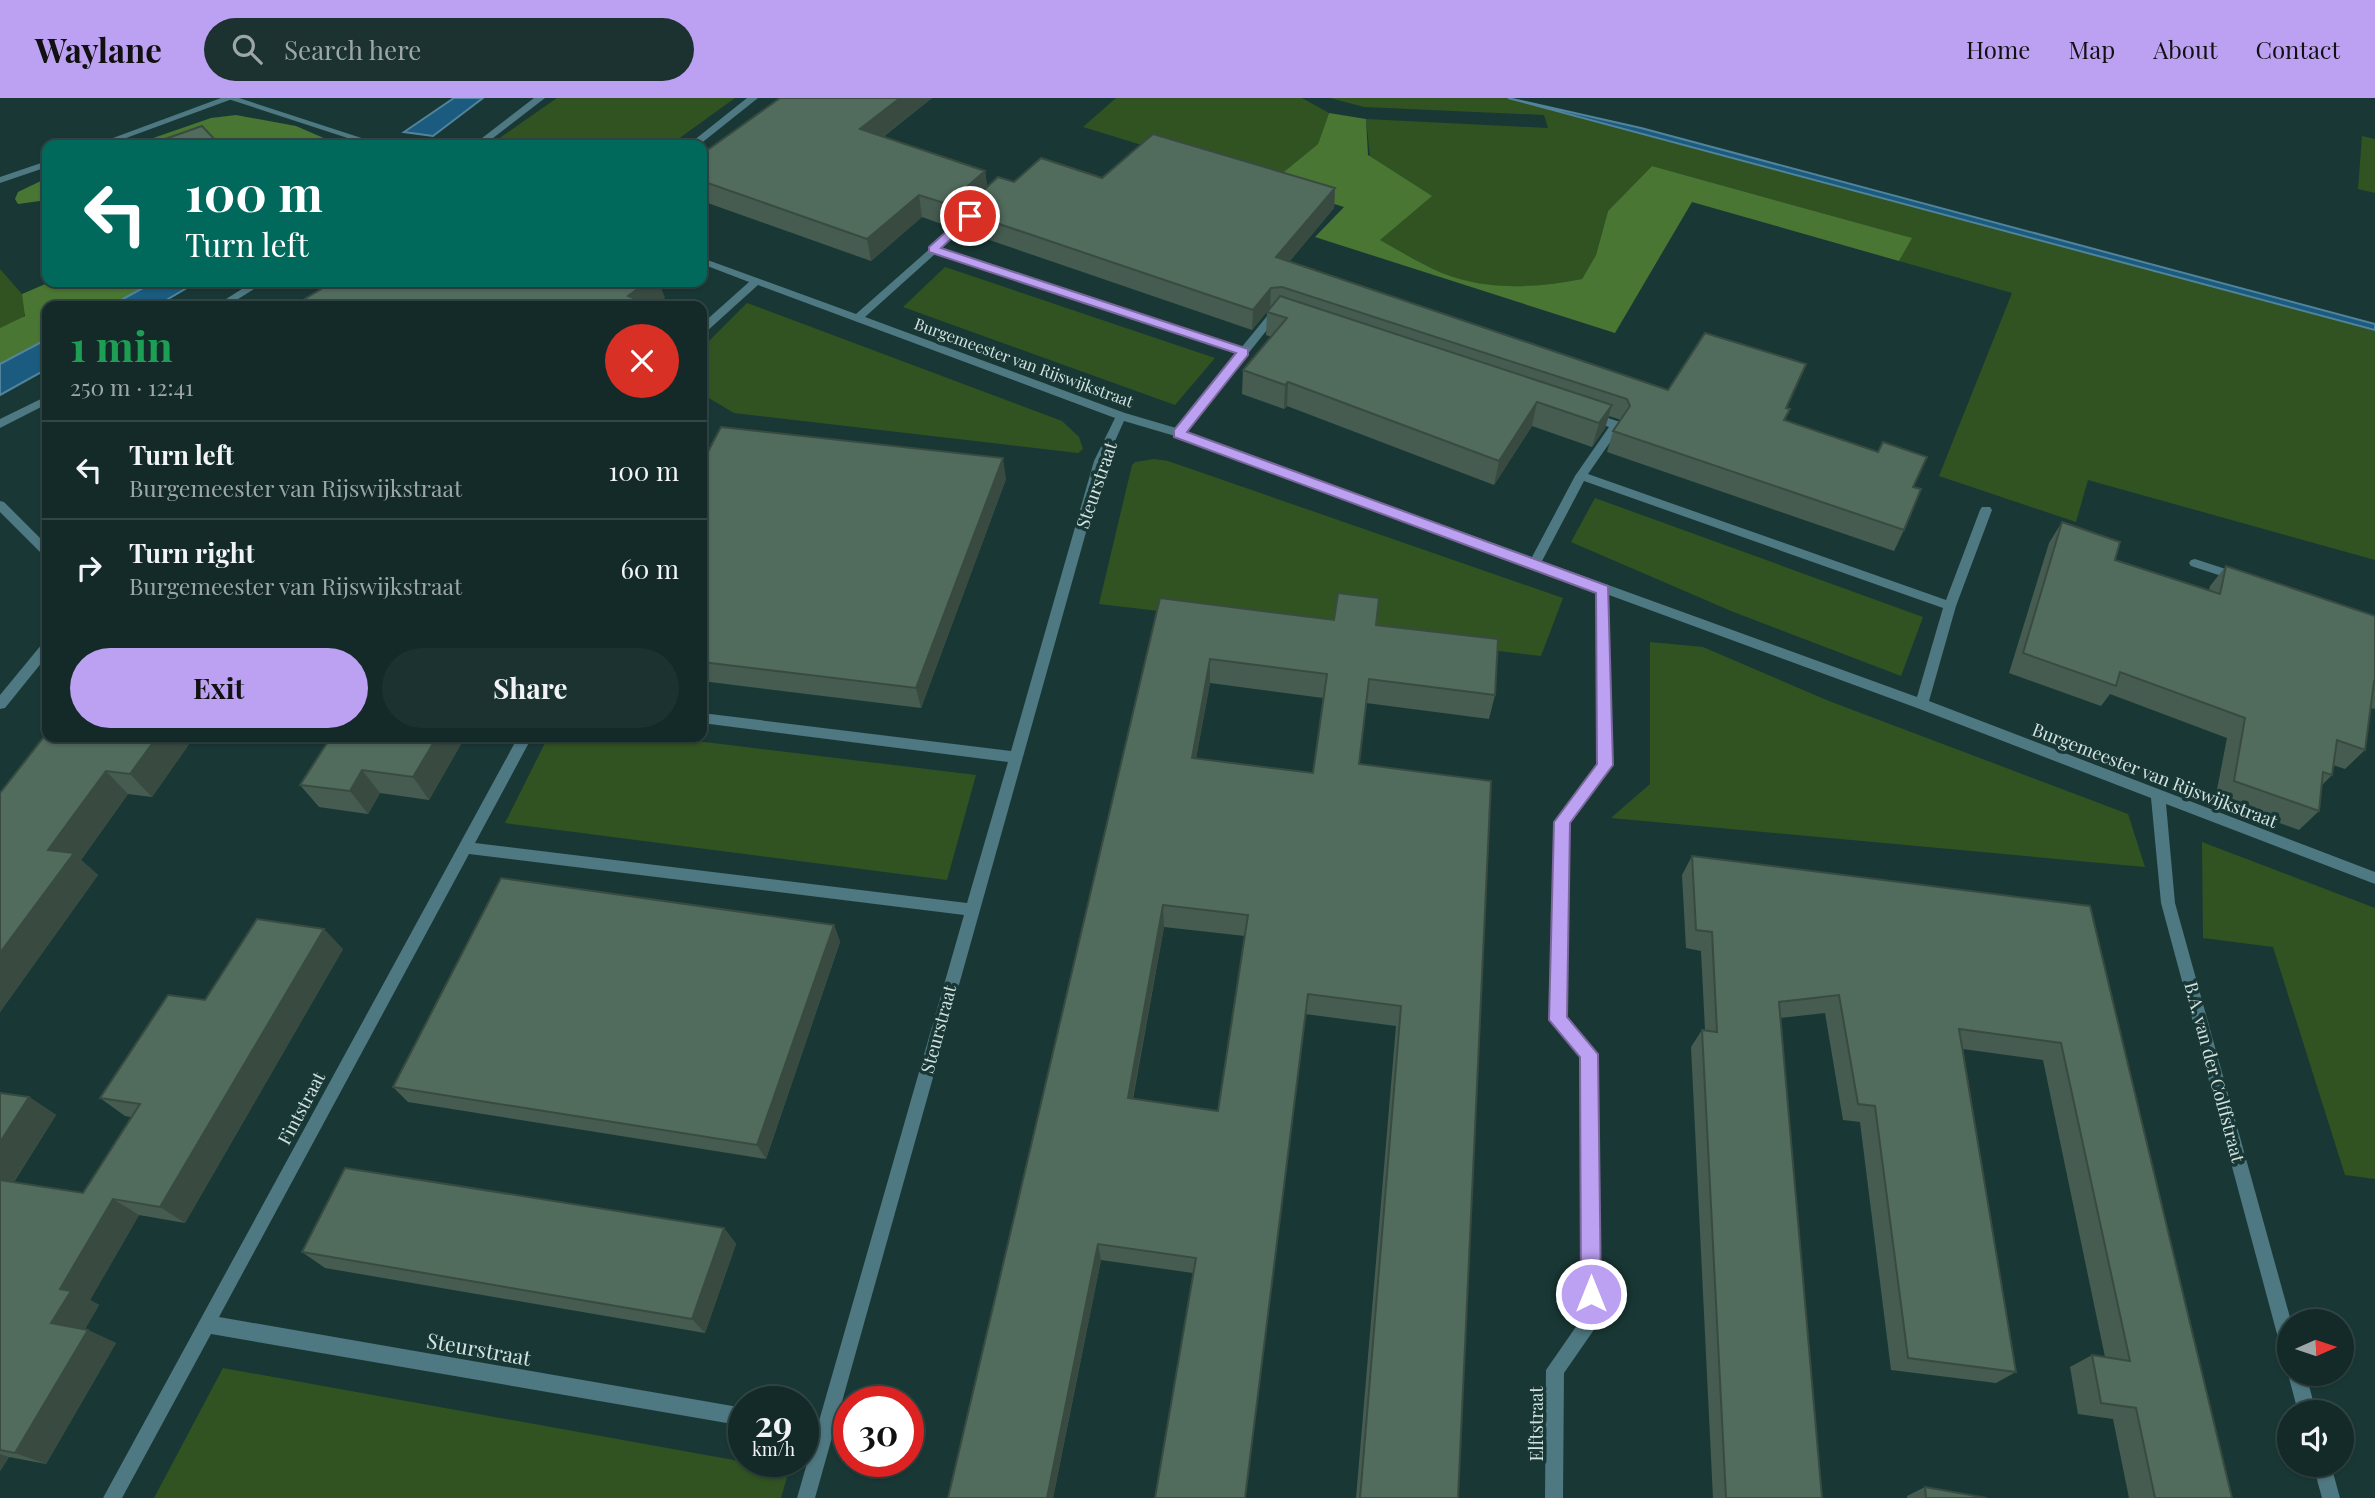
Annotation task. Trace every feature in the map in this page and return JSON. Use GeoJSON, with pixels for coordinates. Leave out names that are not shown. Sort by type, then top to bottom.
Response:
{"type":"FeatureCollection","features":[{"type":"Feature","properties":{"kind":"street"},"geometry":{"type":"LineString","coordinates":[[113,140],[230,98],[362,140]]}},
{"type":"Feature","properties":{"kind":"street"},"geometry":{"type":"LineString","coordinates":[[485,140],[540,98]]}},
{"type":"Feature","properties":{"kind":"street"},"geometry":{"type":"LineString","coordinates":[[699,140],[753,98]]}},
{"type":"Feature","properties":{"kind":"street"},"geometry":{"type":"LineString","coordinates":[[0,180],[42,166]]}},
{"type":"Feature","properties":{"kind":"street"},"geometry":{"type":"LineString","coordinates":[[859,317],[989,199]]}},
{"type":"Feature","properties":{"kind":"street"},"geometry":{"type":"LineString","coordinates":[[933,250],[1243,352]]}},
{"type":"Feature","properties":{"kind":"street","name":"Burgemeester van Rijswijkstraat"},"geometry":{"type":"LineString","coordinates":[[707,263],[1121,416],[1179,433],[1603,590],[1922,704],[2375,878]]}},
{"type":"Feature","properties":{"kind":"street"},"geometry":{"type":"LineString","coordinates":[[707,326],[757,281]]}},
{"type":"Feature","properties":{"kind":"street"},"geometry":{"type":"LineString","coordinates":[[228,301],[252,287]]}},
{"type":"Feature","properties":{"kind":"street"},"geometry":{"type":"LineString","coordinates":[[1179,433],[1276,312],[1289,316]]}},
{"type":"Feature","properties":{"kind":"street"},"geometry":{"type":"LineString","coordinates":[[0,424],[42,403]]}},
{"type":"Feature","properties":{"kind":"street"},"geometry":{"type":"LineString","coordinates":[[1535,563],[1581,476],[1616,425],[1577,412]]}},
{"type":"Feature","properties":{"kind":"street","name":"Steurstraat"},"geometry":{"type":"LineString","coordinates":[[806,1498],[1100,461],[1121,416]]}},
{"type":"Feature","properties":{"kind":"street"},"geometry":{"type":"LineString","coordinates":[[1581,476],[1950,606]]}},
{"type":"Feature","properties":{"kind":"street"},"geometry":{"type":"LineString","coordinates":[[0,505],[42,547]]}},
{"type":"Feature","properties":{"kind":"street"},"geometry":{"type":"LineString","coordinates":[[1922,704],[1950,606],[1986,510]]}},
{"type":"Feature","properties":{"kind":"street"},"geometry":{"type":"LineString","coordinates":[[2195,563],[2246,580]]}},
{"type":"Feature","properties":{"kind":"street","name":"Elftstraat"},"geometry":{"type":"LineString","coordinates":[[1555,1498],[1555,1370],[1591,1321],[1589,1054],[1558,1020],[1562,822],[1605,765],[1603,590]]}},
{"type":"Feature","properties":{"kind":"street"},"geometry":{"type":"LineString","coordinates":[[0,704],[42,653]]}},
{"type":"Feature","properties":{"kind":"street"},"geometry":{"type":"LineString","coordinates":[[707,719],[1014,757]]}},
{"type":"Feature","properties":{"kind":"street","name":"Fintstraat"},"geometry":{"type":"LineString","coordinates":[[112,1498],[522,742]]}},
{"type":"Feature","properties":{"kind":"street","name":"B.A. van der Colffstraat"},"geometry":{"type":"LineString","coordinates":[[2158,796],[2168,903],[2279,1309]]}},
{"type":"Feature","properties":{"kind":"street"},"geometry":{"type":"LineString","coordinates":[[465,848],[971,910]]}},
{"type":"Feature","properties":{"kind":"street","name":"Steurstraat"},"geometry":{"type":"LineString","coordinates":[[206,1324],[728,1414]]}},
{"type":"Feature","properties":{"kind":"street"},"geometry":{"type":"LineString","coordinates":[[819,1431],[825,1432]]}},
{"type":"Feature","properties":{"kind":"street"},"geometry":{"type":"LineString","coordinates":[[2325,1477],[2331,1498]]}},
{"type":"Feature","properties":{"kind":"green space"},"geometry":{"type":"Polygon","coordinates":[[[557,98],[735,98],[677,140],[497,140],[557,98]]]}},
{"type":"Feature","properties":{"kind":"green space"},"geometry":{"type":"Polygon","coordinates":[[[1116,98],[1302,98],[1329,113],[1318,144],[1269,184],[1083,127],[1116,98]]]}},
{"type":"Feature","properties":{"kind":"green space"},"geometry":{"type":"Polygon","coordinates":[[[1330,98],[1508,98],[2375,330],[2375,560],[2088,480],[2076,522],[1939,476],[2012,293],[1899,261],[1911,238],[1652,166],[1608,211],[1596,255],[1582,279],[1548,285],[1494,286],[1442,273],[1379,240],[1366,119],[1548,128],[1544,115],[1364,107],[1330,98]]]}},
{"type":"Feature","properties":{"kind":"green space"},"geometry":{"type":"Polygon","coordinates":[[[1329,113],[1366,119],[1368,155],[1432,196],[1380,240],[1442,273],[1476,283],[1530,286],[1582,279],[1596,255],[1608,211],[1652,166],[1912,238],[1899,261],[1692,202],[1615,333],[1315,237],[1344,207],[1269,184],[1318,144],[1329,113]]]}},
{"type":"Feature","properties":{"kind":"green space"},"geometry":{"type":"Polygon","coordinates":[[[236,115],[296,126],[326,139],[147,140],[211,118],[236,115]]]}},
{"type":"Feature","properties":{"kind":"green space"},"geometry":{"type":"Polygon","coordinates":[[[2362,136],[2375,139],[2375,193],[2358,189],[2362,136]]]}},
{"type":"Feature","properties":{"kind":"green space"},"geometry":{"type":"Polygon","coordinates":[[[42,180],[42,201],[18,204],[15,199],[18,192],[42,180]]]}},
{"type":"Feature","properties":{"kind":"green space"},"geometry":{"type":"Polygon","coordinates":[[[945,267],[1215,358],[1175,405],[903,307],[945,267]]]}},
{"type":"Feature","properties":{"kind":"green space"},"geometry":{"type":"Polygon","coordinates":[[[0,269],[22,294],[27,310],[22,319],[0,328],[0,269]]]}},
{"type":"Feature","properties":{"kind":"green space"},"geometry":{"type":"Polygon","coordinates":[[[42,285],[145,287],[119,301],[42,301],[42,342],[0,364],[0,328],[25,316],[22,294],[42,285]]]}},
{"type":"Feature","properties":{"kind":"green space"},"geometry":{"type":"Polygon","coordinates":[[[747,303],[1062,421],[1079,437],[1083,449],[1078,453],[734,413],[707,397],[707,343],[747,303]]]}},
{"type":"Feature","properties":{"kind":"green space"},"geometry":{"type":"Polygon","coordinates":[[[1154,459],[1168,461],[1563,598],[1541,656],[1099,604],[1132,465],[1135,462],[1154,459]]]}},
{"type":"Feature","properties":{"kind":"green space"},"geometry":{"type":"Polygon","coordinates":[[[1595,498],[1923,617],[1901,676],[1731,611],[1571,542],[1595,498]]]}},
{"type":"Feature","properties":{"kind":"green space"},"geometry":{"type":"Polygon","coordinates":[[[1650,642],[1703,647],[1829,701],[2128,814],[2145,867],[1611,818],[1650,784],[1650,642]]]}},
{"type":"Feature","properties":{"kind":"green space"},"geometry":{"type":"Polygon","coordinates":[[[546,742],[704,742],[976,775],[947,880],[505,823],[546,742]]]}},
{"type":"Feature","properties":{"kind":"green space"},"geometry":{"type":"Polygon","coordinates":[[[2202,842],[2375,908],[2375,1179],[2345,1175],[2273,947],[2203,938],[2202,842]]]}},
{"type":"Feature","properties":{"kind":"green space"},"geometry":{"type":"Polygon","coordinates":[[[223,1368],[728,1459],[728,1477],[787,1477],[781,1498],[154,1498],[223,1368]]]}},
{"type":"Feature","properties":{"kind":"water"},"geometry":{"type":"Polygon","coordinates":[[[454,98],[483,98],[433,136],[404,132],[454,98]]]}},
{"type":"Feature","properties":{"kind":"water"},"geometry":{"type":"Polygon","coordinates":[[[1508,98],[1641,128],[2375,324],[2375,330],[1508,98]]]}},
{"type":"Feature","properties":{"kind":"water"},"geometry":{"type":"Polygon","coordinates":[[[145,287],[188,287],[165,301],[119,301],[145,287]]]}},
{"type":"Feature","properties":{"kind":"water"},"geometry":{"type":"Polygon","coordinates":[[[42,342],[42,372],[0,395],[0,364],[42,342]]]}},
{"type":"Feature","properties":{"kind":"building"},"geometry":{"type":"Polygon","coordinates":[[[780,98],[900,98],[860,129],[985,171],[947,204],[919,195],[867,239],[707,183],[707,150],[780,98]]]}},
{"type":"Feature","properties":{"kind":"building"},"geometry":{"type":"Polygon","coordinates":[[[202,126],[215,140],[162,140],[202,126]]]}},
{"type":"Feature","properties":{"kind":"building"},"geometry":{"type":"Polygon","coordinates":[[[1153,134],[1335,188],[1276,257],[1668,390],[1705,333],[1806,364],[1786,408],[1790,409],[1784,420],[1878,452],[1883,442],[1927,457],[1913,487],[1921,489],[1904,530],[1613,431],[1630,406],[1627,399],[1282,287],[1271,288],[1253,310],[961,211],[998,177],[1014,182],[1041,158],[1102,178],[1153,134]]]}},
{"type":"Feature","properties":{"kind":"building"},"geometry":{"type":"Polygon","coordinates":[[[325,287],[640,287],[628,296],[641,301],[301,301],[325,287]]]}},
{"type":"Feature","properties":{"kind":"building"},"geometry":{"type":"Polygon","coordinates":[[[1280,296],[1612,405],[1599,423],[1537,402],[1499,461],[1288,382],[1285,385],[1243,370],[1287,318],[1267,312],[1280,296]]]}},
{"type":"Feature","properties":{"kind":"building"},"geometry":{"type":"Polygon","coordinates":[[[721,427],[1003,458],[916,688],[707,663],[707,454],[721,427]]]}},
{"type":"Feature","properties":{"kind":"building"},"geometry":{"type":"Polygon","coordinates":[[[2062,522],[2120,542],[2115,560],[2220,594],[2226,566],[2375,616],[2375,683],[2365,750],[2337,740],[2332,775],[2323,772],[2319,811],[2234,781],[2245,718],[2120,672],[2116,686],[2023,653],[2062,522]]]}},
{"type":"Feature","properties":{"kind":"building"},"geometry":{"type":"Polygon","coordinates":[[[1338,593],[1379,598],[1376,625],[1498,639],[1495,695],[1369,679],[1359,764],[1491,781],[1458,1498],[1360,1498],[1401,1006],[1308,994],[1245,1498],[1155,1498],[1196,1258],[1098,1244],[1047,1498],[948,1498],[1160,598],[1334,620],[1338,593]],[[1210,659],[1192,758],[1313,773],[1327,674],[1210,659]],[[1163,905],[1128,1098],[1218,1111],[1248,915],[1163,905]]]}},
{"type":"Feature","properties":{"kind":"building"},"geometry":{"type":"Polygon","coordinates":[[[42,739],[42,742],[153,742],[130,774],[106,771],[48,850],[74,853],[0,953],[0,793],[42,739]]]}},
{"type":"Feature","properties":{"kind":"building"},"geometry":{"type":"Polygon","coordinates":[[[328,742],[434,742],[413,777],[362,770],[350,791],[300,785],[328,742]]]}},
{"type":"Feature","properties":{"kind":"building"},"geometry":{"type":"Polygon","coordinates":[[[1692,856],[2090,906],[2232,1498],[2155,1498],[2136,1408],[2101,1403],[2092,1355],[2130,1361],[2061,1043],[1959,1029],[2016,1372],[1908,1358],[1875,1106],[1858,1104],[1839,995],[1779,1002],[1822,1498],[1726,1498],[1702,1030],[1717,1032],[1712,932],[1696,930],[1692,856]]]}},
{"type":"Feature","properties":{"kind":"building"},"geometry":{"type":"Polygon","coordinates":[[[501,878],[834,925],[757,1145],[393,1087],[501,878]]]}},
{"type":"Feature","properties":{"kind":"building"},"geometry":{"type":"Polygon","coordinates":[[[257,919],[324,929],[160,1207],[113,1199],[60,1289],[71,1291],[51,1323],[88,1330],[15,1453],[0,1450],[0,1180],[83,1193],[140,1104],[100,1098],[168,995],[205,1000],[257,919]]]}},
{"type":"Feature","properties":{"kind":"building"},"geometry":{"type":"Polygon","coordinates":[[[0,1093],[29,1097],[0,1142],[0,1093]]]}},
{"type":"Feature","properties":{"kind":"building"},"geometry":{"type":"Polygon","coordinates":[[[345,1168],[724,1228],[692,1319],[302,1252],[345,1168]]]}},
{"type":"Feature","properties":{"kind":"building"},"geometry":{"type":"Polygon","coordinates":[[[1925,1487],[1987,1498],[1926,1498],[1925,1487]]]}},
{"type":"Feature","properties":{"kind":"route"},"geometry":{"type":"LineString","coordinates":[[970,216],[933,250],[1243,352],[1179,433],[1603,590],[1605,765],[1562,822],[1558,1020],[1589,1054],[1591,1294]]}}]}
